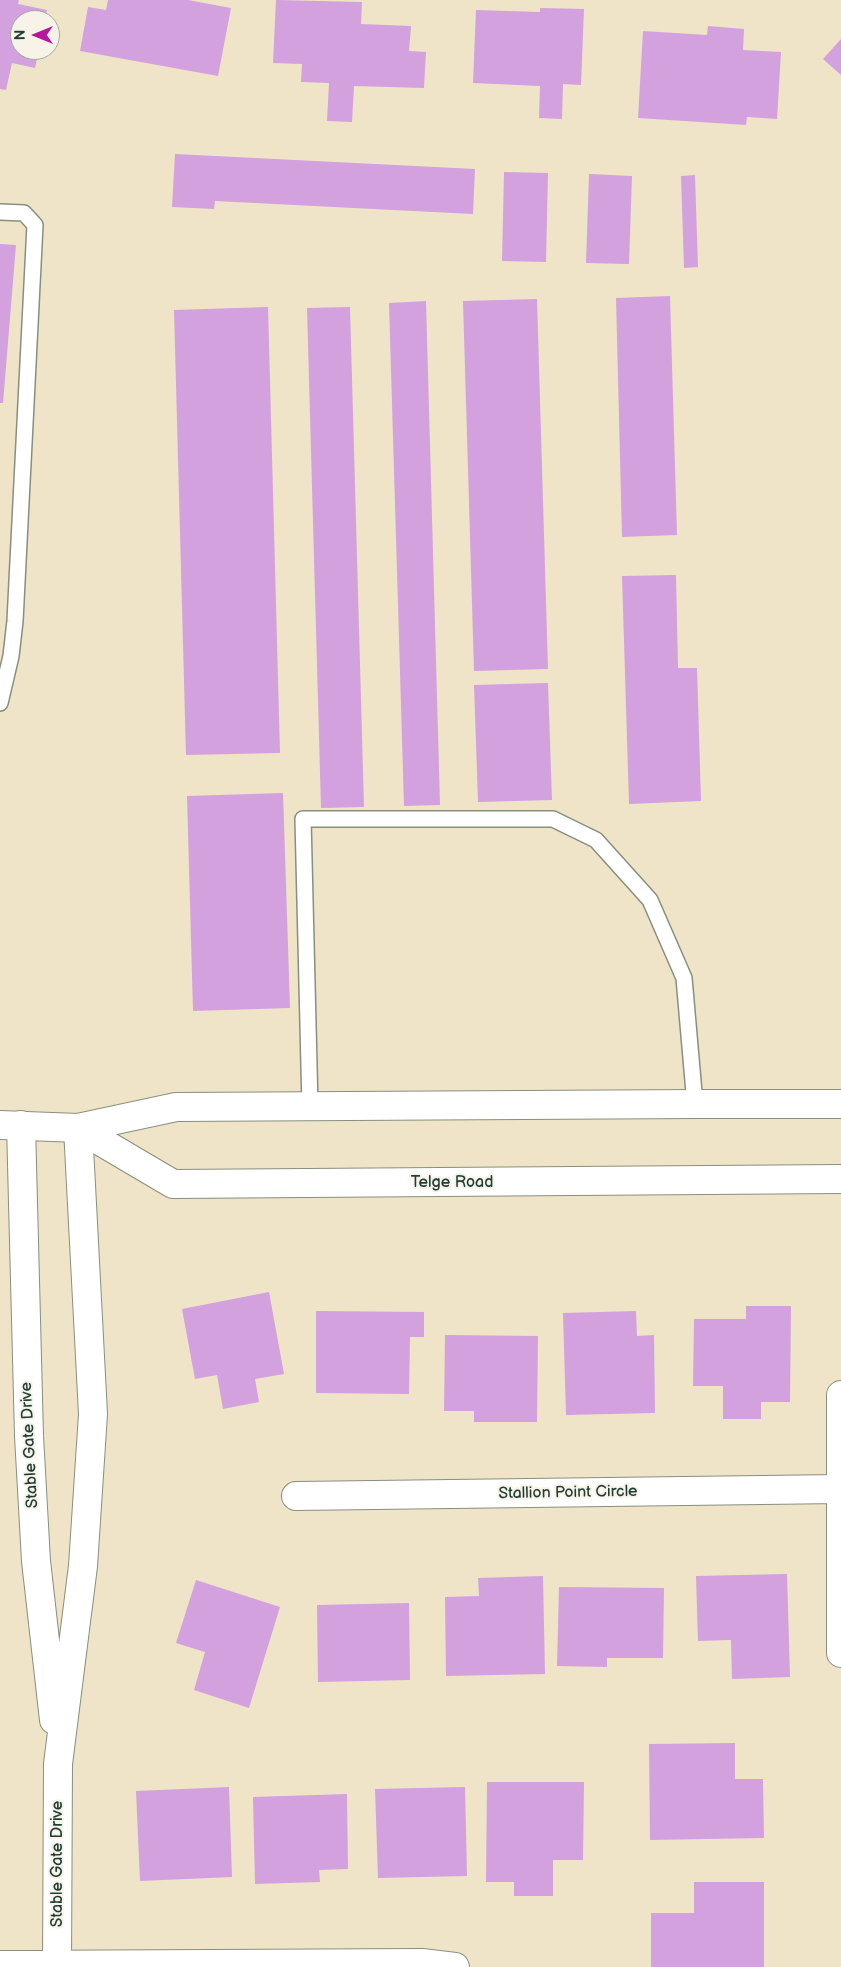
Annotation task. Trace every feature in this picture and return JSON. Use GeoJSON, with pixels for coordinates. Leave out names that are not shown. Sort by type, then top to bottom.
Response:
{"type":"FeatureCollection","features":[{"type":"Feature","properties":{"kind":"street","name":"Telge Road"},"geometry":{"type":"LineString","coordinates":[[10,1125],[78,1128],[176,1108],[841,1104]]}},
{"type":"Feature","properties":{"kind":"street","name":"Stable Gate Drive"},"geometry":{"type":"LineString","coordinates":[[10,1125],[36,1561],[58,1764],[57,1965]]}},
{"type":"Feature","properties":{"kind":"street","name":"Telge Road"},"geometry":{"type":"LineString","coordinates":[[78,1128],[173,1184],[841,1179]]}},
{"type":"Feature","properties":{"kind":"street","name":"Stable Gate Drive"},"geometry":{"type":"LineString","coordinates":[[58,1764],[83,1566],[93,1414],[78,1128]]}},
{"type":"Feature","properties":{"kind":"street"},"geometry":{"type":"LineString","coordinates":[[841,1395],[841,1652]]}},
{"type":"Feature","properties":{"kind":"street","name":"Stallion Point Circle"},"geometry":{"type":"LineString","coordinates":[[296,1496],[840,1489]]}},
{"type":"Feature","properties":{"kind":"street"},"geometry":{"type":"LineString","coordinates":[[0,1965],[422,1963],[455,1967]]}},
{"type":"Feature","properties":{"kind":"lane"},"geometry":{"type":"LineString","coordinates":[[0,212],[24,212],[35,225],[15,622],[11,656],[0,703]]}},
{"type":"Feature","properties":{"kind":"lane"},"geometry":{"type":"LineString","coordinates":[[310,1106],[302,819],[553,819],[596,840],[650,900],[684,978],[695,1104]]}},
{"type":"Feature","properties":{"kind":"building"},"geometry":{"type":"Polygon","coordinates":[[[0,0],[19,0],[18,4],[47,10],[10,10],[10,60],[37,60],[35,68],[12,63],[6,90],[0,89],[0,0]]]}},
{"type":"Feature","properties":{"kind":"building"},"geometry":{"type":"Polygon","coordinates":[[[108,0],[188,0],[231,8],[218,76],[80,51],[88,7],[106,10],[108,0]]]}},
{"type":"Feature","properties":{"kind":"building"},"geometry":{"type":"Polygon","coordinates":[[[276,0],[362,2],[361,24],[411,26],[409,51],[426,52],[424,88],[354,86],[352,122],[327,121],[329,83],[301,82],[302,64],[273,63],[276,0]]]}},
{"type":"Feature","properties":{"kind":"building"},"geometry":{"type":"Polygon","coordinates":[[[540,8],[584,9],[581,85],[563,84],[562,119],[539,118],[540,86],[473,83],[476,10],[540,12],[540,8]]]}},
{"type":"Feature","properties":{"kind":"building"},"geometry":{"type":"Polygon","coordinates":[[[708,26],[744,29],[743,50],[781,52],[777,119],[747,117],[746,125],[638,118],[643,31],[707,35],[708,26]]]}},
{"type":"Feature","properties":{"kind":"building"},"geometry":{"type":"Polygon","coordinates":[[[841,39],[841,75],[823,59],[841,39]]]}},
{"type":"Feature","properties":{"kind":"building"},"geometry":{"type":"Polygon","coordinates":[[[175,154],[475,169],[473,214],[215,201],[214,209],[172,207],[175,154]]]}},
{"type":"Feature","properties":{"kind":"building"},"geometry":{"type":"Polygon","coordinates":[[[504,172],[548,173],[546,262],[502,261],[504,172]]]}},
{"type":"Feature","properties":{"kind":"building"},"geometry":{"type":"Polygon","coordinates":[[[589,174],[632,176],[629,264],[586,263],[589,174]]]}},
{"type":"Feature","properties":{"kind":"building"},"geometry":{"type":"Polygon","coordinates":[[[695,175],[698,267],[684,268],[681,176],[695,175]]]}},
{"type":"Feature","properties":{"kind":"building"},"geometry":{"type":"Polygon","coordinates":[[[0,244],[16,245],[3,403],[0,403],[0,244]]]}},
{"type":"Feature","properties":{"kind":"building"},"geometry":{"type":"Polygon","coordinates":[[[670,296],[677,535],[622,537],[616,298],[670,296]]]}},
{"type":"Feature","properties":{"kind":"building"},"geometry":{"type":"Polygon","coordinates":[[[537,299],[548,669],[474,671],[463,301],[537,299]]]}},
{"type":"Feature","properties":{"kind":"building"},"geometry":{"type":"Polygon","coordinates":[[[426,301],[440,805],[404,806],[389,303],[426,301]]]}},
{"type":"Feature","properties":{"kind":"building"},"geometry":{"type":"Polygon","coordinates":[[[268,307],[280,753],[186,755],[174,310],[268,307]]]}},
{"type":"Feature","properties":{"kind":"building"},"geometry":{"type":"Polygon","coordinates":[[[350,307],[364,807],[321,808],[307,308],[350,307]]]}},
{"type":"Feature","properties":{"kind":"building"},"geometry":{"type":"Polygon","coordinates":[[[676,575],[678,668],[697,668],[701,801],[629,804],[622,576],[676,575]]]}},
{"type":"Feature","properties":{"kind":"building"},"geometry":{"type":"Polygon","coordinates":[[[548,683],[552,800],[478,802],[474,685],[548,683]]]}},
{"type":"Feature","properties":{"kind":"building"},"geometry":{"type":"Polygon","coordinates":[[[283,793],[290,1008],[193,1011],[187,796],[283,793]]]}},
{"type":"Feature","properties":{"kind":"building"},"geometry":{"type":"Polygon","coordinates":[[[269,1292],[284,1374],[255,1379],[259,1402],[223,1409],[217,1375],[195,1379],[182,1309],[269,1292]]]}},
{"type":"Feature","properties":{"kind":"building"},"geometry":{"type":"Polygon","coordinates":[[[746,1306],[791,1306],[790,1402],[761,1402],[761,1419],[723,1419],[723,1386],[693,1386],[694,1319],[746,1319],[746,1306]]]}},
{"type":"Feature","properties":{"kind":"building"},"geometry":{"type":"Polygon","coordinates":[[[316,1311],[424,1312],[424,1337],[410,1337],[409,1394],[316,1393],[316,1311]]]}},
{"type":"Feature","properties":{"kind":"building"},"geometry":{"type":"Polygon","coordinates":[[[636,1311],[637,1336],[654,1335],[655,1413],[566,1415],[563,1313],[636,1311]]]}},
{"type":"Feature","properties":{"kind":"building"},"geometry":{"type":"Polygon","coordinates":[[[445,1335],[538,1336],[537,1422],[474,1422],[474,1411],[444,1411],[445,1335]]]}},
{"type":"Feature","properties":{"kind":"building"},"geometry":{"type":"Polygon","coordinates":[[[787,1574],[790,1677],[732,1679],[731,1640],[698,1641],[696,1576],[787,1574]]]}},
{"type":"Feature","properties":{"kind":"building"},"geometry":{"type":"Polygon","coordinates":[[[543,1576],[545,1674],[446,1676],[445,1597],[479,1596],[478,1578],[543,1576]]]}},
{"type":"Feature","properties":{"kind":"building"},"geometry":{"type":"Polygon","coordinates":[[[196,1580],[280,1607],[249,1708],[194,1690],[205,1652],[176,1643],[196,1580]]]}},
{"type":"Feature","properties":{"kind":"building"},"geometry":{"type":"Polygon","coordinates":[[[559,1587],[664,1588],[663,1658],[607,1658],[607,1667],[557,1666],[559,1587]]]}},
{"type":"Feature","properties":{"kind":"building"},"geometry":{"type":"Polygon","coordinates":[[[409,1603],[410,1680],[318,1682],[317,1605],[409,1603]]]}},
{"type":"Feature","properties":{"kind":"building"},"geometry":{"type":"Polygon","coordinates":[[[735,1743],[735,1779],[763,1779],[764,1838],[650,1840],[649,1744],[735,1743]]]}},
{"type":"Feature","properties":{"kind":"building"},"geometry":{"type":"Polygon","coordinates":[[[487,1782],[584,1782],[583,1860],[553,1860],[553,1896],[514,1896],[514,1882],[486,1882],[487,1782]]]}},
{"type":"Feature","properties":{"kind":"building"},"geometry":{"type":"Polygon","coordinates":[[[229,1787],[232,1877],[140,1881],[136,1791],[229,1787]]]}},
{"type":"Feature","properties":{"kind":"building"},"geometry":{"type":"Polygon","coordinates":[[[465,1787],[467,1876],[378,1878],[375,1789],[465,1787]]]}},
{"type":"Feature","properties":{"kind":"building"},"geometry":{"type":"Polygon","coordinates":[[[347,1794],[348,1869],[319,1870],[320,1882],[255,1884],[253,1797],[347,1794]]]}},
{"type":"Feature","properties":{"kind":"building"},"geometry":{"type":"Polygon","coordinates":[[[694,1882],[764,1882],[764,1967],[651,1967],[651,1913],[694,1913],[694,1882]]]}}]}
